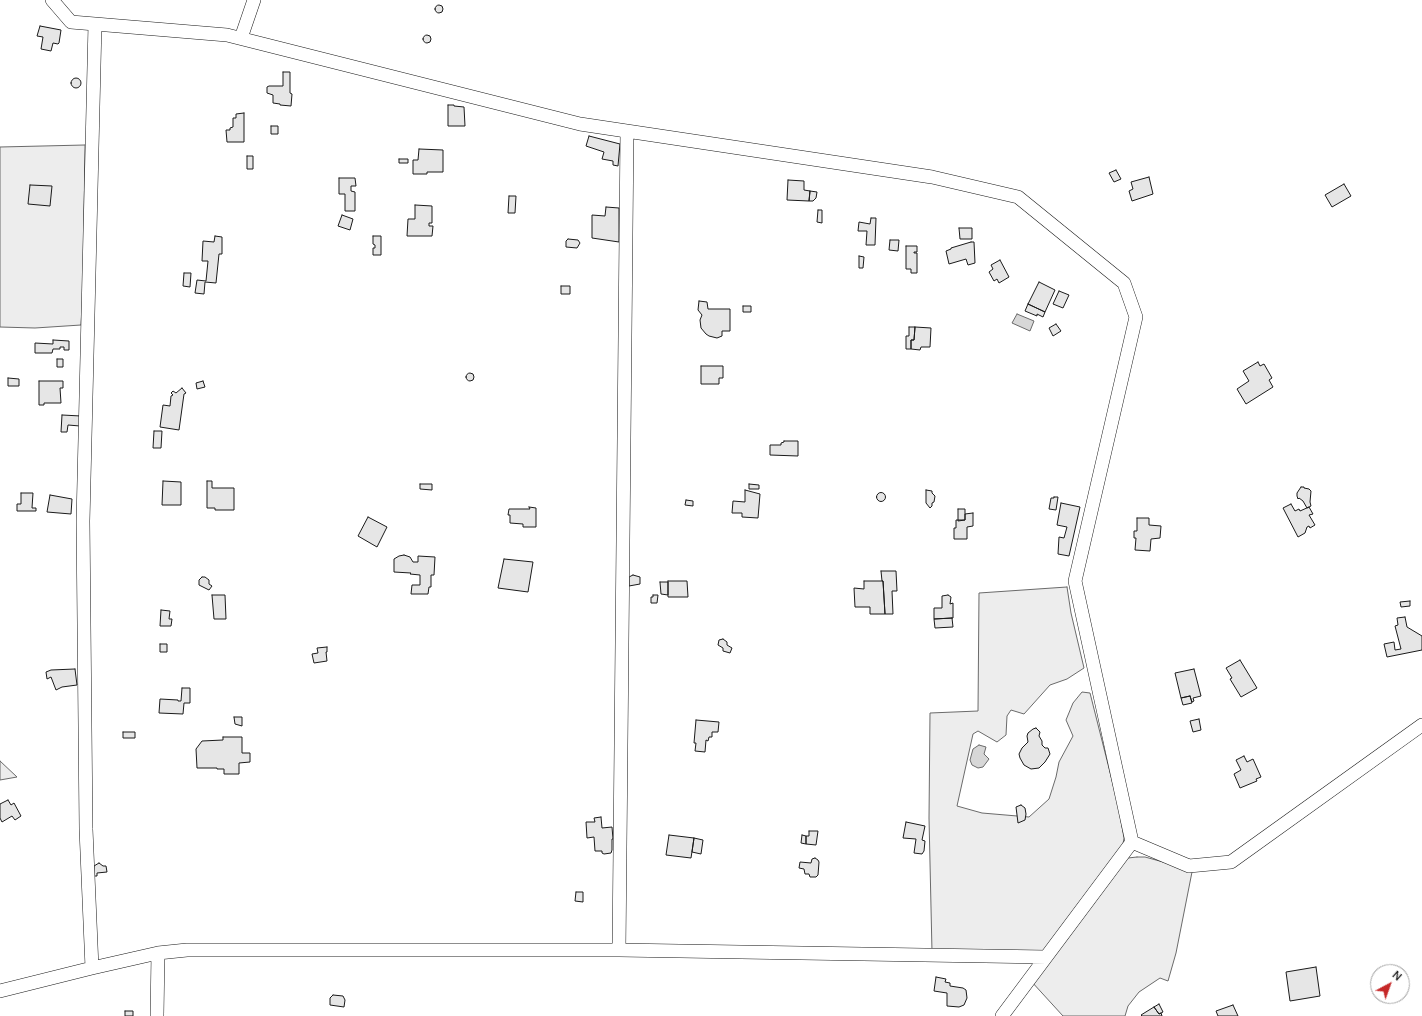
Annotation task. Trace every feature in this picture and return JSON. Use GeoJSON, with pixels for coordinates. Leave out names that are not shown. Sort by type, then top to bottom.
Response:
{"type":"FeatureCollection","features":[{"type":"Feature","properties":{"kind":"street"},"geometry":{"type":"LineString","coordinates":[[52,0],[71,22],[227,35],[580,124],[932,177],[1018,197],[1124,283],[1136,317],[1075,581],[1132,842],[1002,1016]]}},
{"type":"Feature","properties":{"kind":"street"},"geometry":{"type":"LineString","coordinates":[[241,38],[254,0]]}},
{"type":"Feature","properties":{"kind":"street"},"geometry":{"type":"LineString","coordinates":[[92,968],[86,828],[83,521],[95,24]]}},
{"type":"Feature","properties":{"kind":"street"},"geometry":{"type":"LineString","coordinates":[[619,950],[627,131]]}},
{"type":"Feature","properties":{"kind":"street"},"geometry":{"type":"LineString","coordinates":[[1132,842],[1189,866],[1231,862],[1422,725]]}},
{"type":"Feature","properties":{"kind":"street"},"geometry":{"type":"LineString","coordinates":[[0,991],[158,953],[187,950],[619,950],[1046,957]]}},
{"type":"Feature","properties":{"kind":"street"},"geometry":{"type":"LineString","coordinates":[[157,1016],[158,953]]}},
{"type":"Feature","properties":{"kind":"shaded area"},"geometry":{"type":"Polygon","coordinates":[[[85,145],[83,292],[81,325],[35,328],[0,327],[0,147],[85,145]]]}},
{"type":"Feature","properties":{"kind":"shaded area"},"geometry":{"type":"Polygon","coordinates":[[[1017,314],[1034,321],[1030,331],[1012,323],[1017,314]]]}},
{"type":"Feature","properties":{"kind":"shaded area"},"geometry":{"type":"Polygon","coordinates":[[[1067,587],[1071,613],[1084,668],[1067,679],[1050,685],[1024,714],[1011,710],[1007,716],[1006,735],[997,742],[978,731],[973,734],[957,806],[982,813],[1029,817],[1049,799],[1059,762],[1073,736],[1066,720],[1073,703],[1082,692],[1090,693],[1118,804],[1124,838],[1123,844],[1044,952],[932,952],[929,818],[930,713],[978,711],[979,593],[1067,587]]]}},
{"type":"Feature","properties":{"kind":"shaded area"},"geometry":{"type":"Polygon","coordinates":[[[979,745],[986,747],[984,754],[989,759],[983,767],[978,768],[972,765],[970,760],[973,749],[979,745]]]}},
{"type":"Feature","properties":{"kind":"shaded area"},"geometry":{"type":"Polygon","coordinates":[[[0,761],[17,777],[0,780],[0,761]]]}},
{"type":"Feature","properties":{"kind":"shaded area"},"geometry":{"type":"Polygon","coordinates":[[[1145,857],[1185,868],[1192,872],[1176,953],[1168,981],[1160,978],[1139,992],[1128,1006],[1125,1016],[1063,1016],[1031,981],[1123,861],[1128,858],[1145,857]]]}},
{"type":"Feature","properties":{"kind":"building"},"geometry":{"type":"Polygon","coordinates":[[[437,5],[441,5],[443,9],[441,13],[437,13],[435,11],[435,7],[437,5]]]}},
{"type":"Feature","properties":{"kind":"building"},"geometry":{"type":"Polygon","coordinates":[[[40,26],[61,30],[59,43],[53,43],[51,51],[41,49],[43,37],[37,36],[40,26]]]}},
{"type":"Feature","properties":{"kind":"building"},"geometry":{"type":"Polygon","coordinates":[[[425,35],[429,35],[431,39],[429,43],[425,43],[423,41],[423,37],[425,35]]]}},
{"type":"Feature","properties":{"kind":"building"},"geometry":{"type":"Polygon","coordinates":[[[283,72],[290,72],[290,93],[292,94],[291,106],[273,103],[273,95],[267,93],[267,87],[269,86],[283,86],[283,72]]]}},
{"type":"Feature","properties":{"kind":"building"},"geometry":{"type":"Polygon","coordinates":[[[74,78],[78,78],[81,83],[78,88],[74,88],[71,85],[71,81],[74,78]]]}},
{"type":"Feature","properties":{"kind":"building"},"geometry":{"type":"Polygon","coordinates":[[[448,105],[464,107],[465,126],[448,126],[448,105]]]}},
{"type":"Feature","properties":{"kind":"building"},"geometry":{"type":"Polygon","coordinates":[[[244,113],[244,142],[227,142],[226,130],[230,130],[230,128],[233,127],[233,118],[236,118],[236,114],[244,113]]]}},
{"type":"Feature","properties":{"kind":"building"},"geometry":{"type":"Polygon","coordinates":[[[271,126],[278,126],[278,134],[271,134],[271,126]]]}},
{"type":"Feature","properties":{"kind":"building"},"geometry":{"type":"Polygon","coordinates":[[[589,136],[620,144],[618,166],[613,165],[613,161],[602,159],[604,152],[586,146],[589,136]]]}},
{"type":"Feature","properties":{"kind":"building"},"geometry":{"type":"Polygon","coordinates":[[[419,149],[443,150],[443,172],[413,174],[413,160],[418,160],[419,149]]]}},
{"type":"Feature","properties":{"kind":"building"},"geometry":{"type":"Polygon","coordinates":[[[247,156],[253,156],[253,169],[247,169],[247,156]]]}},
{"type":"Feature","properties":{"kind":"building"},"geometry":{"type":"Polygon","coordinates":[[[399,159],[408,159],[408,163],[399,163],[399,159]]]}},
{"type":"Feature","properties":{"kind":"building"},"geometry":{"type":"Polygon","coordinates":[[[1116,170],[1121,179],[1114,182],[1109,173],[1116,170]]]}},
{"type":"Feature","properties":{"kind":"building"},"geometry":{"type":"Polygon","coordinates":[[[1149,177],[1153,194],[1132,201],[1129,191],[1133,189],[1131,182],[1149,177]]]}},
{"type":"Feature","properties":{"kind":"building"},"geometry":{"type":"Polygon","coordinates":[[[339,178],[355,178],[356,186],[351,186],[351,191],[355,192],[355,211],[345,211],[345,194],[339,194],[339,178]]]}},
{"type":"Feature","properties":{"kind":"building"},"geometry":{"type":"Polygon","coordinates":[[[788,180],[804,181],[804,190],[810,191],[809,201],[787,200],[788,180]]]}},
{"type":"Feature","properties":{"kind":"building"},"geometry":{"type":"Polygon","coordinates":[[[1344,184],[1351,196],[1332,207],[1325,195],[1344,184]]]}},
{"type":"Feature","properties":{"kind":"building"},"geometry":{"type":"Polygon","coordinates":[[[30,185],[52,186],[50,206],[28,204],[30,185]]]}},
{"type":"Feature","properties":{"kind":"building"},"geometry":{"type":"Polygon","coordinates":[[[810,191],[817,192],[816,198],[813,201],[809,201],[810,191]]]}},
{"type":"Feature","properties":{"kind":"building"},"geometry":{"type":"Polygon","coordinates":[[[509,196],[516,196],[515,213],[508,213],[509,196]]]}},
{"type":"Feature","properties":{"kind":"building"},"geometry":{"type":"Polygon","coordinates":[[[415,205],[432,206],[432,223],[429,223],[429,226],[433,226],[432,236],[407,236],[408,219],[415,219],[415,205]]]}},
{"type":"Feature","properties":{"kind":"building"},"geometry":{"type":"Polygon","coordinates":[[[606,207],[619,208],[619,242],[592,238],[592,215],[605,216],[606,207]]]}},
{"type":"Feature","properties":{"kind":"building"},"geometry":{"type":"Polygon","coordinates":[[[818,210],[822,210],[822,223],[817,222],[818,210]]]}},
{"type":"Feature","properties":{"kind":"building"},"geometry":{"type":"Polygon","coordinates":[[[342,215],[353,219],[350,230],[338,226],[342,215]]]}},
{"type":"Feature","properties":{"kind":"building"},"geometry":{"type":"Polygon","coordinates":[[[871,218],[876,218],[875,245],[866,245],[867,231],[858,231],[859,222],[870,224],[871,218]]]}},
{"type":"Feature","properties":{"kind":"building"},"geometry":{"type":"Polygon","coordinates":[[[959,228],[972,228],[972,239],[960,239],[959,228]]]}},
{"type":"Feature","properties":{"kind":"building"},"geometry":{"type":"Polygon","coordinates":[[[215,236],[222,237],[222,254],[219,254],[216,283],[205,282],[204,294],[195,293],[197,280],[206,281],[208,261],[202,261],[203,241],[214,242],[215,236]]]}},
{"type":"Feature","properties":{"kind":"building"},"geometry":{"type":"Polygon","coordinates":[[[373,236],[381,236],[381,255],[373,255],[373,248],[375,248],[375,245],[373,244],[373,236]]]}},
{"type":"Feature","properties":{"kind":"building"},"geometry":{"type":"Polygon","coordinates":[[[568,239],[578,240],[580,243],[577,248],[566,247],[566,241],[568,239]]]}},
{"type":"Feature","properties":{"kind":"building"},"geometry":{"type":"Polygon","coordinates":[[[890,240],[899,240],[898,251],[889,250],[890,240]]]}},
{"type":"Feature","properties":{"kind":"building"},"geometry":{"type":"Polygon","coordinates":[[[974,242],[975,263],[968,265],[966,259],[949,264],[946,251],[974,242]]]}},
{"type":"Feature","properties":{"kind":"building"},"geometry":{"type":"Polygon","coordinates":[[[906,246],[917,246],[917,252],[914,253],[917,253],[917,273],[911,273],[911,269],[906,269],[906,246]]]}},
{"type":"Feature","properties":{"kind":"building"},"geometry":{"type":"Polygon","coordinates":[[[859,256],[864,257],[863,268],[859,268],[859,256]]]}},
{"type":"Feature","properties":{"kind":"building"},"geometry":{"type":"Polygon","coordinates":[[[1000,260],[1009,277],[999,283],[997,279],[994,281],[989,272],[993,269],[991,265],[1000,260]]]}},
{"type":"Feature","properties":{"kind":"building"},"geometry":{"type":"Polygon","coordinates":[[[184,273],[191,273],[190,287],[183,286],[184,273]]]}},
{"type":"Feature","properties":{"kind":"building"},"geometry":{"type":"Polygon","coordinates":[[[1039,282],[1055,290],[1045,312],[1028,304],[1039,282]]]}},
{"type":"Feature","properties":{"kind":"building"},"geometry":{"type":"Polygon","coordinates":[[[561,286],[570,286],[570,294],[561,294],[561,286]]]}},
{"type":"Feature","properties":{"kind":"building"},"geometry":{"type":"Polygon","coordinates":[[[1059,291],[1069,295],[1063,308],[1053,304],[1059,291]]]}},
{"type":"Feature","properties":{"kind":"building"},"geometry":{"type":"Polygon","coordinates":[[[699,301],[707,302],[708,309],[730,309],[730,331],[722,331],[722,336],[717,338],[706,334],[701,328],[700,320],[702,315],[698,310],[699,301]]]}},
{"type":"Feature","properties":{"kind":"building"},"geometry":{"type":"Polygon","coordinates":[[[1028,304],[1045,312],[1043,317],[1025,311],[1028,304]]]}},
{"type":"Feature","properties":{"kind":"building"},"geometry":{"type":"Polygon","coordinates":[[[743,306],[751,306],[751,312],[743,312],[743,306]]]}},
{"type":"Feature","properties":{"kind":"building"},"geometry":{"type":"Polygon","coordinates":[[[1056,324],[1061,331],[1053,336],[1049,328],[1056,324]]]}},
{"type":"Feature","properties":{"kind":"building"},"geometry":{"type":"Polygon","coordinates":[[[909,327],[915,327],[914,340],[911,340],[911,349],[906,349],[906,336],[909,336],[909,327]]]}},
{"type":"Feature","properties":{"kind":"building"},"geometry":{"type":"Polygon","coordinates":[[[915,327],[931,328],[930,347],[921,347],[920,350],[911,349],[911,340],[914,340],[915,327]]]}},
{"type":"Feature","properties":{"kind":"building"},"geometry":{"type":"Polygon","coordinates":[[[53,340],[69,341],[69,350],[64,350],[64,347],[60,347],[60,349],[53,349],[52,353],[35,353],[35,343],[53,344],[53,340]]]}},
{"type":"Feature","properties":{"kind":"building"},"geometry":{"type":"Polygon","coordinates":[[[57,359],[63,359],[63,367],[57,367],[57,359]]]}},
{"type":"Feature","properties":{"kind":"building"},"geometry":{"type":"Polygon","coordinates":[[[1258,362],[1260,366],[1264,364],[1272,378],[1269,380],[1273,387],[1246,404],[1237,389],[1249,381],[1243,371],[1258,362]]]}},
{"type":"Feature","properties":{"kind":"building"},"geometry":{"type":"Polygon","coordinates":[[[701,366],[723,366],[723,378],[719,378],[719,384],[701,384],[701,366]]]}},
{"type":"Feature","properties":{"kind":"building"},"geometry":{"type":"Polygon","coordinates":[[[470,373],[473,374],[473,380],[470,381],[467,380],[466,377],[467,374],[470,373]]]}},
{"type":"Feature","properties":{"kind":"building"},"geometry":{"type":"Polygon","coordinates":[[[8,378],[19,379],[19,386],[8,386],[8,378]]]}},
{"type":"Feature","properties":{"kind":"building"},"geometry":{"type":"Polygon","coordinates":[[[39,381],[63,381],[63,388],[60,388],[61,403],[44,403],[44,405],[39,405],[39,381]]]}},
{"type":"Feature","properties":{"kind":"building"},"geometry":{"type":"Polygon","coordinates":[[[203,381],[205,387],[197,389],[196,383],[203,381]]]}},
{"type":"Feature","properties":{"kind":"building"},"geometry":{"type":"Polygon","coordinates":[[[182,388],[186,393],[184,394],[179,430],[160,427],[163,405],[170,406],[171,396],[173,395],[171,393],[173,391],[176,393],[182,388]]]}},
{"type":"Feature","properties":{"kind":"building"},"geometry":{"type":"Polygon","coordinates":[[[62,415],[81,416],[80,426],[68,425],[67,432],[61,432],[62,415]]]}},
{"type":"Feature","properties":{"kind":"building"},"geometry":{"type":"Polygon","coordinates":[[[154,431],[162,431],[161,448],[153,448],[154,431]]]}},
{"type":"Feature","properties":{"kind":"building"},"geometry":{"type":"Polygon","coordinates":[[[784,441],[798,441],[798,456],[770,455],[770,445],[781,445],[784,441]]]}},
{"type":"Feature","properties":{"kind":"building"},"geometry":{"type":"Polygon","coordinates":[[[163,481],[181,482],[181,505],[162,505],[163,481]]]}},
{"type":"Feature","properties":{"kind":"building"},"geometry":{"type":"Polygon","coordinates":[[[207,481],[212,481],[212,488],[234,488],[234,510],[215,510],[215,508],[207,508],[207,481]]]}},
{"type":"Feature","properties":{"kind":"building"},"geometry":{"type":"Polygon","coordinates":[[[420,484],[432,484],[432,490],[420,489],[420,484]]]}},
{"type":"Feature","properties":{"kind":"building"},"geometry":{"type":"Polygon","coordinates":[[[749,484],[759,485],[759,489],[749,489],[749,484]]]}},
{"type":"Feature","properties":{"kind":"building"},"geometry":{"type":"Polygon","coordinates":[[[1301,487],[1311,491],[1311,506],[1307,508],[1303,501],[1299,498],[1298,499],[1297,496],[1297,493],[1301,487]]]}},
{"type":"Feature","properties":{"kind":"building"},"geometry":{"type":"Polygon","coordinates":[[[745,490],[760,494],[758,518],[742,517],[742,513],[732,513],[733,501],[745,502],[745,490]]]}},
{"type":"Feature","properties":{"kind":"building"},"geometry":{"type":"Polygon","coordinates":[[[926,490],[932,491],[935,496],[934,502],[930,508],[926,503],[926,490]]]}},
{"type":"Feature","properties":{"kind":"building"},"geometry":{"type":"Polygon","coordinates":[[[21,493],[33,493],[32,508],[36,508],[36,511],[17,511],[17,504],[21,504],[21,493]]]}},
{"type":"Feature","properties":{"kind":"building"},"geometry":{"type":"Polygon","coordinates":[[[879,493],[883,493],[885,497],[883,501],[879,501],[877,499],[877,495],[879,493]]]}},
{"type":"Feature","properties":{"kind":"building"},"geometry":{"type":"Polygon","coordinates":[[[50,495],[72,499],[71,514],[47,512],[50,495]]]}},
{"type":"Feature","properties":{"kind":"building"},"geometry":{"type":"Polygon","coordinates":[[[1058,497],[1056,510],[1049,509],[1051,498],[1058,497]]]}},
{"type":"Feature","properties":{"kind":"building"},"geometry":{"type":"Polygon","coordinates":[[[686,500],[693,501],[693,506],[685,505],[686,500]]]}},
{"type":"Feature","properties":{"kind":"building"},"geometry":{"type":"Polygon","coordinates":[[[1061,503],[1080,507],[1069,556],[1058,554],[1059,537],[1064,538],[1067,527],[1057,525],[1061,503]]]}},
{"type":"Feature","properties":{"kind":"building"},"geometry":{"type":"Polygon","coordinates":[[[1291,504],[1295,511],[1299,509],[1300,511],[1309,507],[1313,514],[1309,515],[1315,525],[1310,528],[1309,526],[1307,527],[1305,533],[1298,537],[1283,508],[1291,504]]]}},
{"type":"Feature","properties":{"kind":"building"},"geometry":{"type":"Polygon","coordinates":[[[529,507],[536,508],[536,527],[523,527],[523,524],[510,523],[510,515],[508,515],[509,509],[530,509],[529,507]]]}},
{"type":"Feature","properties":{"kind":"building"},"geometry":{"type":"Polygon","coordinates":[[[958,509],[965,509],[965,520],[958,521],[958,509]]]}},
{"type":"Feature","properties":{"kind":"building"},"geometry":{"type":"Polygon","coordinates":[[[973,513],[973,526],[967,527],[967,539],[954,539],[956,520],[965,520],[965,514],[973,513]]]}},
{"type":"Feature","properties":{"kind":"building"},"geometry":{"type":"Polygon","coordinates":[[[368,517],[387,527],[377,547],[358,536],[368,517]]]}},
{"type":"Feature","properties":{"kind":"building"},"geometry":{"type":"Polygon","coordinates":[[[1137,518],[1149,518],[1149,525],[1161,526],[1160,538],[1151,539],[1150,551],[1135,550],[1136,538],[1134,538],[1134,531],[1137,531],[1137,518]]]}},
{"type":"Feature","properties":{"kind":"building"},"geometry":{"type":"Polygon","coordinates":[[[404,555],[410,557],[413,562],[418,562],[418,556],[435,557],[434,575],[431,575],[431,587],[429,587],[428,594],[411,594],[412,585],[420,585],[420,575],[394,572],[394,559],[404,555]]]}},
{"type":"Feature","properties":{"kind":"building"},"geometry":{"type":"Polygon","coordinates":[[[504,559],[533,562],[528,592],[498,588],[504,559]]]}},
{"type":"Feature","properties":{"kind":"building"},"geometry":{"type":"Polygon","coordinates":[[[881,571],[896,571],[897,591],[892,591],[893,614],[885,614],[881,571]]]}},
{"type":"Feature","properties":{"kind":"building"},"geometry":{"type":"Polygon","coordinates":[[[633,575],[640,577],[640,584],[629,586],[629,577],[633,575]]]}},
{"type":"Feature","properties":{"kind":"building"},"geometry":{"type":"Polygon","coordinates":[[[202,577],[209,580],[209,584],[212,586],[209,590],[199,585],[199,580],[202,577]]]}},
{"type":"Feature","properties":{"kind":"building"},"geometry":{"type":"Polygon","coordinates":[[[668,581],[687,581],[688,597],[668,597],[668,581]]]}},
{"type":"Feature","properties":{"kind":"building"},"geometry":{"type":"Polygon","coordinates":[[[864,581],[883,581],[885,614],[870,614],[870,607],[855,607],[854,588],[864,589],[864,581]]]}},
{"type":"Feature","properties":{"kind":"building"},"geometry":{"type":"Polygon","coordinates":[[[660,582],[668,582],[668,595],[661,594],[660,582]]]}},
{"type":"Feature","properties":{"kind":"building"},"geometry":{"type":"Polygon","coordinates":[[[212,595],[225,595],[226,619],[214,619],[212,595]]]}},
{"type":"Feature","properties":{"kind":"building"},"geometry":{"type":"Polygon","coordinates":[[[653,595],[658,595],[657,603],[651,603],[651,597],[653,597],[653,595]]]}},
{"type":"Feature","properties":{"kind":"building"},"geometry":{"type":"Polygon","coordinates":[[[948,595],[951,597],[950,604],[953,603],[953,618],[934,619],[934,608],[942,608],[942,596],[948,595]]]}},
{"type":"Feature","properties":{"kind":"building"},"geometry":{"type":"Polygon","coordinates":[[[1410,601],[1410,606],[1401,607],[1400,602],[1410,601]]]}},
{"type":"Feature","properties":{"kind":"building"},"geometry":{"type":"Polygon","coordinates":[[[161,610],[170,611],[169,619],[172,619],[171,626],[160,626],[161,610]]]}},
{"type":"Feature","properties":{"kind":"building"},"geometry":{"type":"Polygon","coordinates":[[[1405,617],[1407,627],[1422,636],[1422,650],[1387,657],[1384,644],[1394,642],[1395,650],[1401,649],[1395,626],[1398,625],[1397,618],[1405,617]]]}},
{"type":"Feature","properties":{"kind":"building"},"geometry":{"type":"Polygon","coordinates":[[[952,618],[953,627],[935,628],[934,619],[952,618]]]}},
{"type":"Feature","properties":{"kind":"building"},"geometry":{"type":"Polygon","coordinates":[[[723,639],[727,642],[727,645],[732,648],[730,653],[723,651],[723,648],[718,645],[719,640],[723,639]]]}},
{"type":"Feature","properties":{"kind":"building"},"geometry":{"type":"Polygon","coordinates":[[[160,644],[167,644],[167,652],[160,652],[160,644]]]}},
{"type":"Feature","properties":{"kind":"building"},"geometry":{"type":"Polygon","coordinates":[[[327,647],[327,661],[314,663],[312,654],[318,653],[317,648],[327,647]]]}},
{"type":"Feature","properties":{"kind":"building"},"geometry":{"type":"Polygon","coordinates":[[[1240,660],[1257,688],[1241,697],[1230,679],[1232,678],[1226,668],[1240,660]]]}},
{"type":"Feature","properties":{"kind":"building"},"geometry":{"type":"Polygon","coordinates":[[[75,669],[77,685],[62,687],[56,690],[51,677],[47,679],[46,672],[51,670],[75,669]]]}},
{"type":"Feature","properties":{"kind":"building"},"geometry":{"type":"Polygon","coordinates":[[[1194,669],[1201,696],[1193,698],[1194,701],[1192,702],[1190,696],[1181,698],[1175,673],[1194,669]]]}},
{"type":"Feature","properties":{"kind":"building"},"geometry":{"type":"Polygon","coordinates":[[[182,688],[190,688],[190,703],[184,703],[183,714],[159,713],[160,699],[181,701],[182,688]]]}},
{"type":"Feature","properties":{"kind":"building"},"geometry":{"type":"Polygon","coordinates":[[[1190,696],[1192,703],[1183,705],[1181,698],[1190,696]]]}},
{"type":"Feature","properties":{"kind":"building"},"geometry":{"type":"Polygon","coordinates":[[[234,717],[242,717],[242,726],[235,724],[234,717]]]}},
{"type":"Feature","properties":{"kind":"building"},"geometry":{"type":"Polygon","coordinates":[[[1199,719],[1201,730],[1193,732],[1190,721],[1199,719]]]}},
{"type":"Feature","properties":{"kind":"building"},"geometry":{"type":"Polygon","coordinates":[[[696,720],[719,722],[718,732],[712,732],[712,737],[709,737],[708,741],[706,740],[705,752],[695,751],[696,743],[694,743],[696,720]]]}},
{"type":"Feature","properties":{"kind":"building"},"geometry":{"type":"Polygon","coordinates":[[[1036,728],[1040,732],[1039,736],[1042,741],[1042,745],[1045,748],[1048,748],[1050,754],[1039,768],[1031,769],[1024,765],[1019,754],[1028,742],[1028,733],[1036,728]]]}},
{"type":"Feature","properties":{"kind":"building"},"geometry":{"type":"Polygon","coordinates":[[[123,732],[135,732],[135,738],[123,738],[123,732]]]}},
{"type":"Feature","properties":{"kind":"building"},"geometry":{"type":"Polygon","coordinates":[[[223,737],[242,737],[242,753],[250,753],[250,762],[239,763],[239,774],[224,774],[224,769],[217,768],[197,768],[196,749],[202,741],[223,740],[223,737]]]}},
{"type":"Feature","properties":{"kind":"building"},"geometry":{"type":"Polygon","coordinates":[[[1244,756],[1247,762],[1253,759],[1261,777],[1256,779],[1257,781],[1240,788],[1234,774],[1241,770],[1236,760],[1244,756]]]}},
{"type":"Feature","properties":{"kind":"building"},"geometry":{"type":"Polygon","coordinates":[[[8,800],[11,805],[14,803],[21,816],[15,820],[12,816],[2,822],[0,818],[0,804],[8,800]]]}},
{"type":"Feature","properties":{"kind":"building"},"geometry":{"type":"Polygon","coordinates":[[[1021,805],[1025,808],[1025,820],[1018,823],[1016,807],[1021,805]]]}},
{"type":"Feature","properties":{"kind":"building"},"geometry":{"type":"Polygon","coordinates":[[[601,817],[602,828],[612,827],[613,839],[611,853],[604,854],[602,851],[595,851],[594,837],[587,838],[586,822],[595,822],[594,818],[601,817]]]}},
{"type":"Feature","properties":{"kind":"building"},"geometry":{"type":"Polygon","coordinates":[[[906,822],[925,826],[922,840],[925,841],[924,851],[922,854],[914,853],[916,839],[903,838],[906,822]]]}},
{"type":"Feature","properties":{"kind":"building"},"geometry":{"type":"Polygon","coordinates":[[[809,831],[818,831],[816,845],[806,844],[806,836],[809,836],[809,831]]]}},
{"type":"Feature","properties":{"kind":"building"},"geometry":{"type":"Polygon","coordinates":[[[669,835],[694,838],[691,858],[666,855],[669,835]]]}},
{"type":"Feature","properties":{"kind":"building"},"geometry":{"type":"Polygon","coordinates":[[[802,835],[806,836],[806,844],[801,843],[802,835]]]}},
{"type":"Feature","properties":{"kind":"building"},"geometry":{"type":"Polygon","coordinates":[[[694,838],[703,840],[701,854],[692,852],[694,838]]]}},
{"type":"Feature","properties":{"kind":"building"},"geometry":{"type":"Polygon","coordinates":[[[815,858],[819,862],[818,875],[816,877],[810,877],[809,874],[805,874],[804,869],[799,868],[800,862],[811,863],[812,859],[815,858]]]}},
{"type":"Feature","properties":{"kind":"building"},"geometry":{"type":"Polygon","coordinates":[[[99,863],[106,866],[107,872],[97,873],[97,876],[94,876],[94,866],[99,863]]]}},
{"type":"Feature","properties":{"kind":"building"},"geometry":{"type":"Polygon","coordinates":[[[576,892],[583,892],[583,902],[575,901],[576,892]]]}},
{"type":"Feature","properties":{"kind":"building"},"geometry":{"type":"Polygon","coordinates":[[[1316,967],[1320,996],[1290,1001],[1286,972],[1316,967]]]}},
{"type":"Feature","properties":{"kind":"building"},"geometry":{"type":"Polygon","coordinates":[[[936,977],[946,979],[945,982],[950,983],[950,986],[963,988],[966,990],[967,998],[964,1005],[959,1007],[947,1006],[947,993],[934,991],[936,977]]]}},
{"type":"Feature","properties":{"kind":"building"},"geometry":{"type":"Polygon","coordinates":[[[333,995],[343,996],[345,1000],[344,1007],[330,1005],[330,998],[333,995]]]}},
{"type":"Feature","properties":{"kind":"building"},"geometry":{"type":"Polygon","coordinates":[[[1159,1004],[1163,1012],[1159,1014],[1154,1007],[1159,1004]]]}},
{"type":"Feature","properties":{"kind":"building"},"geometry":{"type":"Polygon","coordinates":[[[1233,1005],[1238,1016],[1218,1016],[1216,1011],[1233,1005]]]}},
{"type":"Feature","properties":{"kind":"building"},"geometry":{"type":"Polygon","coordinates":[[[1154,1007],[1159,1014],[1161,1013],[1162,1016],[1141,1015],[1154,1007]]]}},
{"type":"Feature","properties":{"kind":"building"},"geometry":{"type":"Polygon","coordinates":[[[125,1011],[133,1011],[133,1016],[125,1016],[125,1011]]]}}]}
